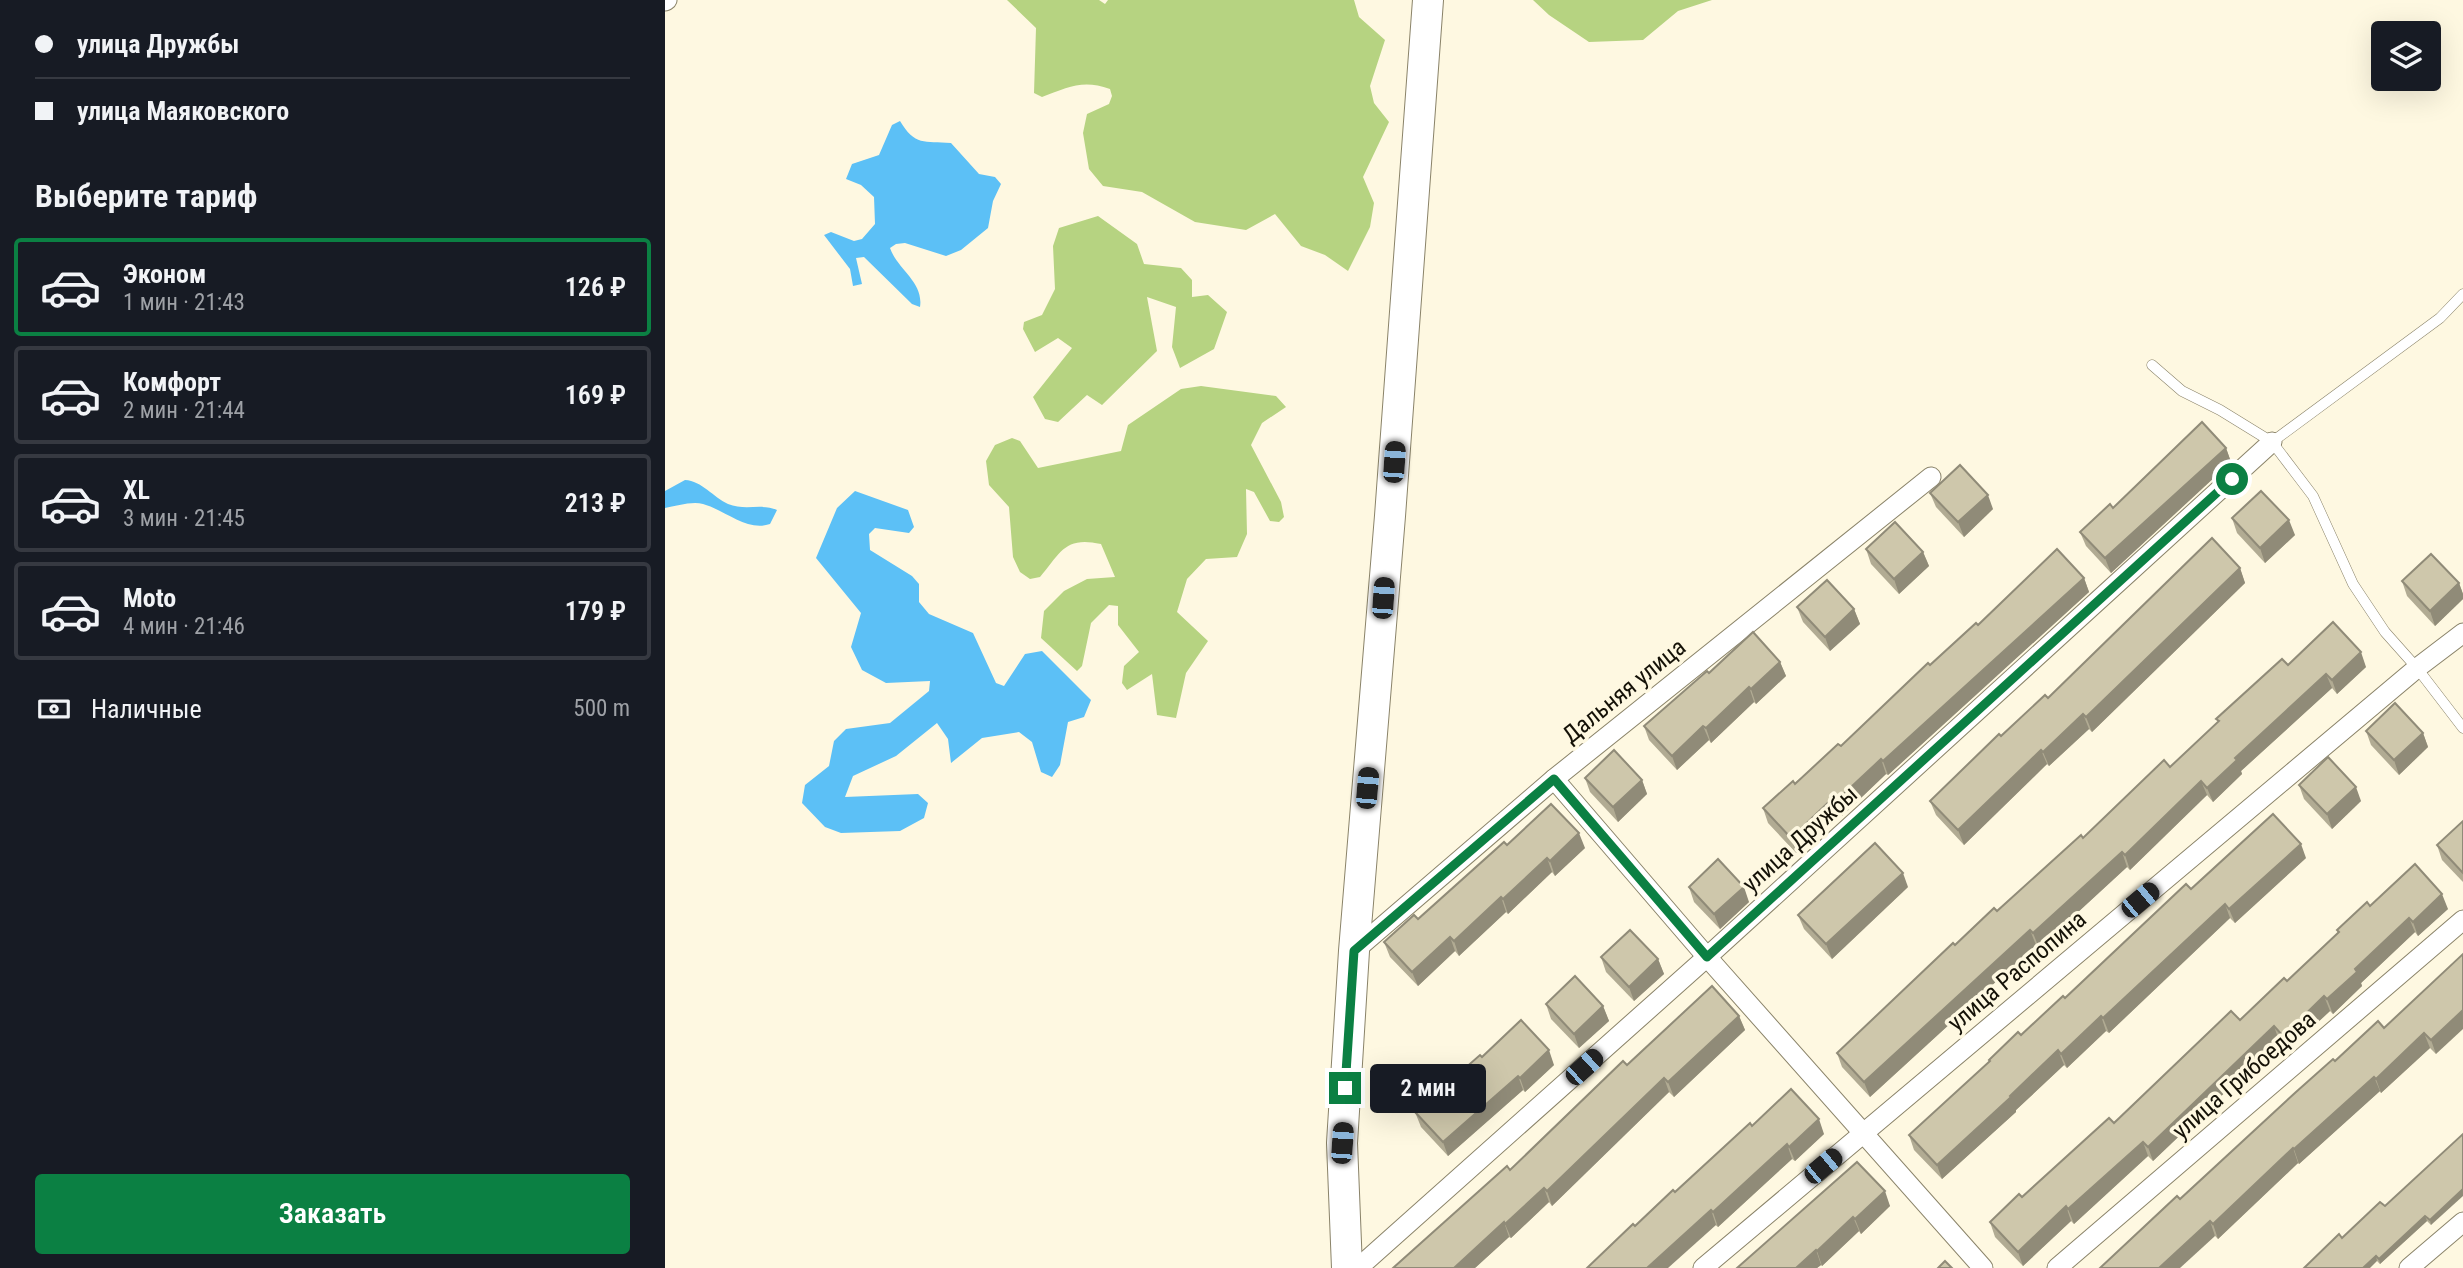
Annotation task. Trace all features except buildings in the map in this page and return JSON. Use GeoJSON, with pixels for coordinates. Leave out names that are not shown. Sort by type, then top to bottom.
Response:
{"type":"FeatureCollection","features":[{"type":"Feature","properties":{"kind":"main road"},"geometry":{"type":"LineString","coordinates":[[1347,1268],[1342,1143],[1354,951],[1390,516],[1428,0]]}},
{"type":"Feature","properties":{"kind":"street","name":"улица Дружбы"},"geometry":{"type":"LineString","coordinates":[[1358,1268],[1707,957],[2272,442]]}},
{"type":"Feature","properties":{"kind":"street","name":"Дальняя улица"},"geometry":{"type":"LineString","coordinates":[[1354,951],[1554,779],[1931,478]]}},
{"type":"Feature","properties":{"kind":"street","name":"улица Распопина"},"geometry":{"type":"LineString","coordinates":[[1703,1268],[2417,668],[2463,633]]}},
{"type":"Feature","properties":{"kind":"street"},"geometry":{"type":"LineString","coordinates":[[1554,779],[1707,957],[1983,1268]]}},
{"type":"Feature","properties":{"kind":"street","name":"улица Грибоедова"},"geometry":{"type":"LineString","coordinates":[[2057,1268],[2463,920]]}},
{"type":"Feature","properties":{"kind":"street"},"geometry":{"type":"LineString","coordinates":[[2409,1268],[2463,1222]]}},
{"type":"Feature","properties":{"kind":"lane"},"geometry":{"type":"LineString","coordinates":[[2272,442],[2440,318],[2463,294]]}},
{"type":"Feature","properties":{"kind":"lane"},"geometry":{"type":"LineString","coordinates":[[2152,365],[2182,391],[2220,410],[2272,442],[2313,496],[2353,584],[2385,632],[2417,668],[2463,728]]}},
{"type":"Feature","properties":{"kind":"green space"},"geometry":{"type":"Polygon","coordinates":[[[1007,0],[1099,0],[1105,4],[1108,0],[1354,0],[1359,17],[1385,40],[1370,86],[1374,103],[1389,122],[1363,177],[1374,203],[1370,227],[1348,271],[1325,255],[1301,246],[1275,214],[1246,230],[1195,222],[1142,192],[1103,186],[1089,169],[1083,133],[1087,114],[1109,104],[1112,96],[1110,89],[1083,85],[1068,87],[1042,97],[1034,93],[1036,28],[1007,0]]]}},
{"type":"Feature","properties":{"kind":"green space"},"geometry":{"type":"Polygon","coordinates":[[[1533,0],[1712,0],[1678,11],[1643,40],[1589,42],[1549,15],[1533,0]]]}},
{"type":"Feature","properties":{"kind":"green space"},"geometry":{"type":"Polygon","coordinates":[[[1098,216],[1137,244],[1144,264],[1181,268],[1192,280],[1192,297],[1208,295],[1227,312],[1214,349],[1180,368],[1172,347],[1176,307],[1147,297],[1157,351],[1102,405],[1087,395],[1058,422],[1045,419],[1033,397],[1072,348],[1058,338],[1035,352],[1023,329],[1024,322],[1042,315],[1055,289],[1053,246],[1059,228],[1098,216]]]}},
{"type":"Feature","properties":{"kind":"green space"},"geometry":{"type":"Polygon","coordinates":[[[1201,386],[1276,396],[1286,407],[1262,423],[1251,445],[1281,502],[1284,517],[1279,522],[1270,521],[1254,492],[1246,489],[1247,534],[1237,557],[1206,559],[1187,579],[1177,612],[1208,641],[1186,673],[1176,718],[1157,715],[1152,674],[1127,690],[1122,683],[1124,666],[1139,652],[1118,625],[1118,606],[1109,605],[1091,623],[1082,666],[1077,671],[1041,638],[1044,611],[1064,591],[1087,579],[1115,577],[1101,544],[1089,542],[1071,544],[1065,548],[1040,577],[1030,579],[1020,572],[1013,557],[1009,507],[989,485],[986,461],[995,445],[1012,438],[1020,441],[1038,468],[1121,451],[1128,425],[1181,389],[1201,386]]]}},
{"type":"Feature","properties":{"kind":"water"},"geometry":{"type":"Polygon","coordinates":[[[900,121],[911,135],[921,141],[951,143],[979,174],[995,177],[1001,184],[993,201],[988,228],[961,250],[946,256],[905,243],[890,248],[918,290],[920,307],[912,304],[864,257],[856,258],[862,284],[853,286],[850,269],[824,235],[831,232],[854,241],[862,239],[875,224],[874,197],[861,185],[846,179],[852,164],[879,155],[892,125],[900,121]]]}},
{"type":"Feature","properties":{"kind":"water"},"geometry":{"type":"Polygon","coordinates":[[[685,480],[697,483],[728,504],[777,510],[770,524],[761,526],[744,523],[699,503],[665,508],[665,491],[685,480]]]}},
{"type":"Feature","properties":{"kind":"water"},"geometry":{"type":"Polygon","coordinates":[[[855,491],[908,510],[914,527],[909,533],[875,528],[869,534],[870,550],[912,576],[919,584],[919,602],[929,614],[973,633],[996,683],[1004,686],[1025,654],[1042,651],[1091,700],[1084,717],[1068,722],[1060,765],[1052,777],[1041,772],[1032,742],[1019,732],[982,738],[951,763],[948,739],[937,723],[896,756],[853,776],[845,797],[918,794],[928,803],[924,818],[900,831],[841,833],[825,827],[802,803],[805,785],[829,766],[834,741],[846,729],[890,723],[929,691],[930,681],[886,683],[862,670],[851,647],[861,613],[816,558],[837,508],[855,491]]]}},
{"type":"Feature","properties":{"kind":"route"},"geometry":{"type":"LineString","coordinates":[[1345,1088],[1354,951],[1554,779],[1707,957],[2232,479]]}}]}
